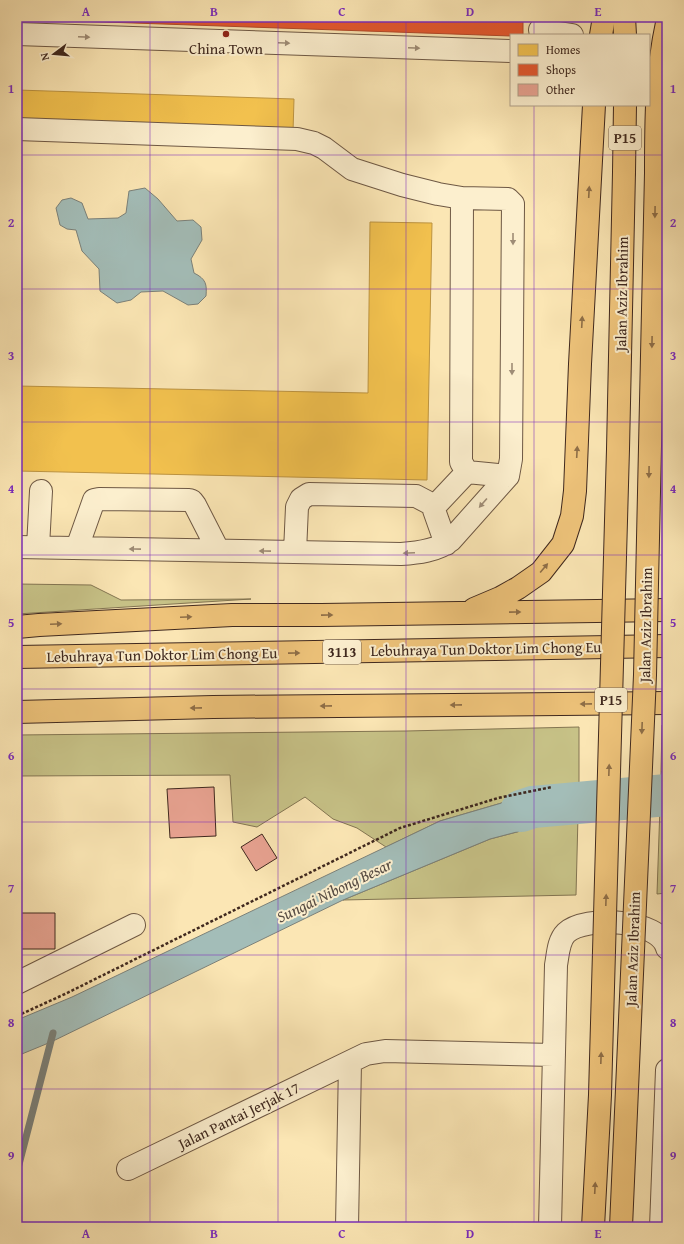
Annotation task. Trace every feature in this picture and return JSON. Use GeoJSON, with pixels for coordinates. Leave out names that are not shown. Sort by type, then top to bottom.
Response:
{"type":"FeatureCollection","features":[{"type":"Feature","properties":{"kind":"main road"},"geometry":{"type":"LineString","coordinates":[[601,34],[604,17]]}},
{"type":"Feature","properties":{"kind":"main road"},"geometry":{"type":"LineString","coordinates":[[624,17],[625,34]]}},
{"type":"Feature","properties":{"kind":"main road","name":"Jalan Aziz Ibrahim"},"geometry":{"type":"LineString","coordinates":[[621,1227],[645,675],[656,173],[656,108],[662,48],[667,23]]}},
{"type":"Feature","properties":{"kind":"main road"},"geometry":{"type":"LineString","coordinates":[[462,613],[500,598],[518,588],[540,572],[563,544],[572,516],[575,491],[580,364],[594,106]]}},
{"type":"Feature","properties":{"kind":"main road","name":"Jalan Aziz Ibrahim"},"geometry":{"type":"LineString","coordinates":[[593,1227],[600,1095],[618,457],[625,106]]}},
{"type":"Feature","properties":{"kind":"main road"},"geometry":{"type":"LineString","coordinates":[[17,627],[232,615],[667,610]]}},
{"type":"Feature","properties":{"kind":"main road","name":"Lebuhraya Tun Doktor Lim Chong Eu"},"geometry":{"type":"LineString","coordinates":[[17,657],[667,646]]}},
{"type":"Feature","properties":{"kind":"main road"},"geometry":{"type":"LineString","coordinates":[[17,712],[214,707],[667,703]]}},
{"type":"Feature","properties":{"kind":"street"},"geometry":{"type":"LineString","coordinates":[[539,27],[568,34]]}},
{"type":"Feature","properties":{"kind":"street"},"geometry":{"type":"LineString","coordinates":[[17,34],[510,51]]}},
{"type":"Feature","properties":{"kind":"street"},"geometry":{"type":"LineString","coordinates":[[17,129],[297,139],[314,143],[324,148],[352,169],[402,185],[462,198],[508,199],[511,200],[513,204],[511,459],[508,476],[446,544],[419,553],[28,547],[41,491]]}},
{"type":"Feature","properties":{"kind":"street"},"geometry":{"type":"LineString","coordinates":[[462,198],[461,462],[467,472]]}},
{"type":"Feature","properties":{"kind":"street"},"geometry":{"type":"LineString","coordinates":[[467,472],[508,476]]}},
{"type":"Feature","properties":{"kind":"street"},"geometry":{"type":"LineString","coordinates":[[446,544],[434,510],[435,506],[467,472]]}},
{"type":"Feature","properties":{"kind":"street"},"geometry":{"type":"LineString","coordinates":[[295,552],[297,507],[301,499],[309,494],[416,496],[435,506]]}},
{"type":"Feature","properties":{"kind":"street"},"geometry":{"type":"LineString","coordinates":[[77,548],[94,500],[189,500],[195,505],[218,550]]}},
{"type":"Feature","properties":{"kind":"street"},"geometry":{"type":"LineString","coordinates":[[550,1227],[556,966],[561,942],[566,933],[579,926],[590,924],[621,923],[649,929],[666,943],[667,948]]}},
{"type":"Feature","properties":{"kind":"street"},"geometry":{"type":"LineString","coordinates":[[17,983],[134,925]]}},
{"type":"Feature","properties":{"kind":"street","name":"Jalan Pantai Jerjak 17"},"geometry":{"type":"LineString","coordinates":[[128,1169],[366,1054],[385,1051],[554,1055]]}},
{"type":"Feature","properties":{"kind":"street"},"geometry":{"type":"LineString","coordinates":[[347,1227],[350,1062]]}},
{"type":"Feature","properties":{"kind":"street"},"geometry":{"type":"LineString","coordinates":[[661,1227],[667,1070]]}},
{"type":"Feature","properties":{"kind":"path"},"geometry":{"type":"LineString","coordinates":[[17,1016],[65,994],[400,828],[498,798],[552,787]]}},
{"type":"Feature","properties":{"kind":"shaded area"},"geometry":{"type":"Polygon","coordinates":[[[17,584],[91,585],[121,600],[251,599],[17,614],[17,584]]]}},
{"type":"Feature","properties":{"kind":"shaded area"},"geometry":{"type":"Polygon","coordinates":[[[662,725],[667,725],[667,772],[661,772],[662,725]]]}},
{"type":"Feature","properties":{"kind":"shaded area"},"geometry":{"type":"Polygon","coordinates":[[[579,727],[579,783],[529,795],[440,821],[386,847],[357,828],[333,819],[305,797],[257,827],[233,822],[230,775],[17,776],[17,735],[406,731],[579,727]]]}},
{"type":"Feature","properties":{"kind":"shaded area"},"geometry":{"type":"Polygon","coordinates":[[[660,806],[667,806],[667,893],[657,894],[660,806]]]}},
{"type":"Feature","properties":{"kind":"shaded area"},"geometry":{"type":"Polygon","coordinates":[[[578,816],[576,895],[343,900],[490,839],[578,816]]]}},
{"type":"Feature","properties":{"kind":"water"},"geometry":{"type":"Polygon","coordinates":[[[145,188],[158,199],[177,221],[193,220],[201,227],[202,240],[191,259],[194,273],[201,277],[206,285],[206,296],[198,304],[188,305],[163,291],[141,292],[131,300],[117,303],[100,291],[99,269],[82,251],[76,230],[67,229],[60,225],[56,208],[62,200],[71,198],[82,203],[88,219],[118,218],[126,213],[129,191],[145,188]]]}},
{"type":"Feature","properties":{"kind":"water"},"geometry":{"type":"Polygon","coordinates":[[[661,772],[667,772],[667,806],[660,806],[661,772]]]}},
{"type":"Feature","properties":{"kind":"water"},"geometry":{"type":"Polygon","coordinates":[[[579,783],[578,816],[490,839],[343,900],[51,1042],[17,1056],[17,1020],[72,997],[440,821],[529,795],[579,783]]]}},
{"type":"Feature","properties":{"kind":"building: Homes"},"geometry":{"type":"Polygon","coordinates":[[[17,90],[294,99],[293,132],[17,123],[17,90]]]}},
{"type":"Feature","properties":{"kind":"building: Homes"},"geometry":{"type":"Polygon","coordinates":[[[370,222],[432,223],[427,480],[17,471],[17,386],[368,393],[370,222]]]}},
{"type":"Feature","properties":{"kind":"building: Shops"},"geometry":{"type":"Polygon","coordinates":[[[17,17],[523,17],[523,34],[510,34],[510,36],[17,19],[17,17]]]}},
{"type":"Feature","properties":{"kind":"building: Other"},"geometry":{"type":"Polygon","coordinates":[[[214,787],[216,836],[170,838],[167,789],[214,787]]]}},
{"type":"Feature","properties":{"kind":"building: Other"},"geometry":{"type":"Polygon","coordinates":[[[262,834],[277,858],[256,871],[241,847],[262,834]]]}},
{"type":"Feature","properties":{"kind":"building: Other"},"geometry":{"type":"Polygon","coordinates":[[[17,913],[55,913],[55,949],[17,949],[17,913]]]}},
{"type":"Feature","properties":{"kind":"waterway","name":"Sungai Nibong Besar"},"geometry":{"type":"LineString","coordinates":[[521,811],[533,807],[667,795]]}},
{"type":"Feature","properties":{"kind":"waterway"},"geometry":{"type":"LineString","coordinates":[[17,1172],[53,1033]]}},
{"type":"Feature","properties":{"kind":"place","name":"China Town"},"geometry":{"type":"Point","coordinates":[226,34]}}]}
